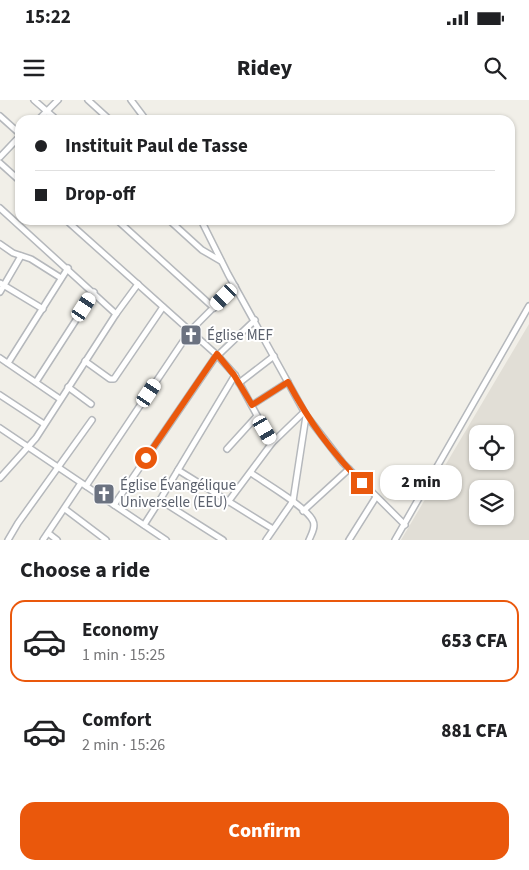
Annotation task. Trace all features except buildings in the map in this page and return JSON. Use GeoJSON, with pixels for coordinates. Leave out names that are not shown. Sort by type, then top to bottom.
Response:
{"type":"FeatureCollection","features":[{"type":"Feature","properties":{"kind":"street"},"geometry":{"type":"LineString","coordinates":[[34,100],[51,115]]}},
{"type":"Feature","properties":{"kind":"street"},"geometry":{"type":"LineString","coordinates":[[43,115],[58,100]]}},
{"type":"Feature","properties":{"kind":"street"},"geometry":{"type":"LineString","coordinates":[[88,100],[104,115]]}},
{"type":"Feature","properties":{"kind":"street"},"geometry":{"type":"LineString","coordinates":[[131,100],[142,115]]}},
{"type":"Feature","properties":{"kind":"street"},"geometry":{"type":"LineString","coordinates":[[0,116],[15,130]]}},
{"type":"Feature","properties":{"kind":"street"},"geometry":{"type":"LineString","coordinates":[[0,157],[15,140]]}},
{"type":"Feature","properties":{"kind":"street"},"geometry":{"type":"LineString","coordinates":[[0,163],[15,176]]}},
{"type":"Feature","properties":{"kind":"street"},"geometry":{"type":"LineString","coordinates":[[0,208],[15,221]]}},
{"type":"Feature","properties":{"kind":"street"},"geometry":{"type":"LineString","coordinates":[[19,225],[116,314]]}},
{"type":"Feature","properties":{"kind":"street"},"geometry":{"type":"LineString","coordinates":[[72,225],[217,354],[239,383],[272,443]]}},
{"type":"Feature","properties":{"kind":"street"},"geometry":{"type":"LineString","coordinates":[[123,225],[214,308]]}},
{"type":"Feature","properties":{"kind":"street"},"geometry":{"type":"LineString","coordinates":[[175,225],[202,250],[221,261]]}},
{"type":"Feature","properties":{"kind":"street"},"geometry":{"type":"LineString","coordinates":[[203,225],[221,261],[305,413],[333,452],[404,525]]}},
{"type":"Feature","properties":{"kind":"street"},"geometry":{"type":"LineString","coordinates":[[0,244],[13,254],[31,260],[61,278]]}},
{"type":"Feature","properties":{"kind":"street"},"geometry":{"type":"LineString","coordinates":[[0,292],[2,284],[21,256]]}},
{"type":"Feature","properties":{"kind":"street"},"geometry":{"type":"LineString","coordinates":[[8,363],[68,268]]}},
{"type":"Feature","properties":{"kind":"street"},"geometry":{"type":"LineString","coordinates":[[2,284],[43,309]]}},
{"type":"Feature","properties":{"kind":"street"},"geometry":{"type":"LineString","coordinates":[[0,478],[28,448],[116,314],[138,284]]}},
{"type":"Feature","properties":{"kind":"street"},"geometry":{"type":"LineString","coordinates":[[44,540],[190,332],[235,286]]}},
{"type":"Feature","properties":{"kind":"street"},"geometry":{"type":"LineString","coordinates":[[36,382],[94,292]]}},
{"type":"Feature","properties":{"kind":"street"},"geometry":{"type":"LineString","coordinates":[[395,540],[529,306]]}},
{"type":"Feature","properties":{"kind":"street"},"geometry":{"type":"LineString","coordinates":[[85,362],[110,379],[114,379],[163,307]]}},
{"type":"Feature","properties":{"kind":"street"},"geometry":{"type":"LineString","coordinates":[[114,505],[217,354],[255,320]]}},
{"type":"Feature","properties":{"kind":"street"},"geometry":{"type":"LineString","coordinates":[[239,383],[274,356]]}},
{"type":"Feature","properties":{"kind":"street"},"geometry":{"type":"LineString","coordinates":[[0,358],[60,399]]}},
{"type":"Feature","properties":{"kind":"street"},"geometry":{"type":"LineString","coordinates":[[144,525],[234,375]]}},
{"type":"Feature","properties":{"kind":"street"},"geometry":{"type":"LineString","coordinates":[[252,405],[288,382]]}},
{"type":"Feature","properties":{"kind":"street"},"geometry":{"type":"LineString","coordinates":[[68,387],[91,404]]}},
{"type":"Feature","properties":{"kind":"street"},"geometry":{"type":"LineString","coordinates":[[0,395],[44,424]]}},
{"type":"Feature","properties":{"kind":"street"},"geometry":{"type":"LineString","coordinates":[[228,502],[272,443],[305,413]]}},
{"type":"Feature","properties":{"kind":"street"},"geometry":{"type":"LineString","coordinates":[[266,540],[293,501],[305,413]]}},
{"type":"Feature","properties":{"kind":"street"},"geometry":{"type":"LineString","coordinates":[[227,449],[258,416]]}},
{"type":"Feature","properties":{"kind":"street"},"geometry":{"type":"LineString","coordinates":[[8,540],[18,523],[92,420]]}},
{"type":"Feature","properties":{"kind":"street"},"geometry":{"type":"LineString","coordinates":[[0,428],[166,540]]}},
{"type":"Feature","properties":{"kind":"street"},"geometry":{"type":"LineString","coordinates":[[178,470],[273,530]]}},
{"type":"Feature","properties":{"kind":"street"},"geometry":{"type":"LineString","coordinates":[[304,511],[349,470]]}},
{"type":"Feature","properties":{"kind":"street"},"geometry":{"type":"LineString","coordinates":[[251,473],[293,501],[304,511],[313,522],[314,527],[309,540]]}},
{"type":"Feature","properties":{"kind":"street"},"geometry":{"type":"LineString","coordinates":[[349,540],[376,497]]}},
{"type":"Feature","properties":{"kind":"street"},"geometry":{"type":"LineString","coordinates":[[160,500],[223,540]]}},
{"type":"Feature","properties":{"kind":"street"},"geometry":{"type":"LineString","coordinates":[[65,509],[106,540]]}},
{"type":"Feature","properties":{"kind":"street"},"geometry":{"type":"LineString","coordinates":[[48,534],[57,540]]}},
{"type":"Feature","properties":{"kind":"shaded area"},"geometry":{"type":"Polygon","coordinates":[[[529,324],[529,540],[401,540],[469,425],[469,470],[514,470],[514,425],[469,425],[529,324]]]}},
{"type":"Feature","properties":{"kind":"place","name":"Église MEF"},"geometry":{"type":"Point","coordinates":[191,335]}},
{"type":"Feature","properties":{"kind":"place","name":"Église Évangélique Universelle (EEU)"},"geometry":{"type":"Point","coordinates":[104,494]}},
{"type":"Feature","properties":{"kind":"route"},"geometry":{"type":"LineString","coordinates":[[146,458],[217,354],[234,375],[252,405],[288,382],[310,422],[336,456],[362,483]]}}]}
